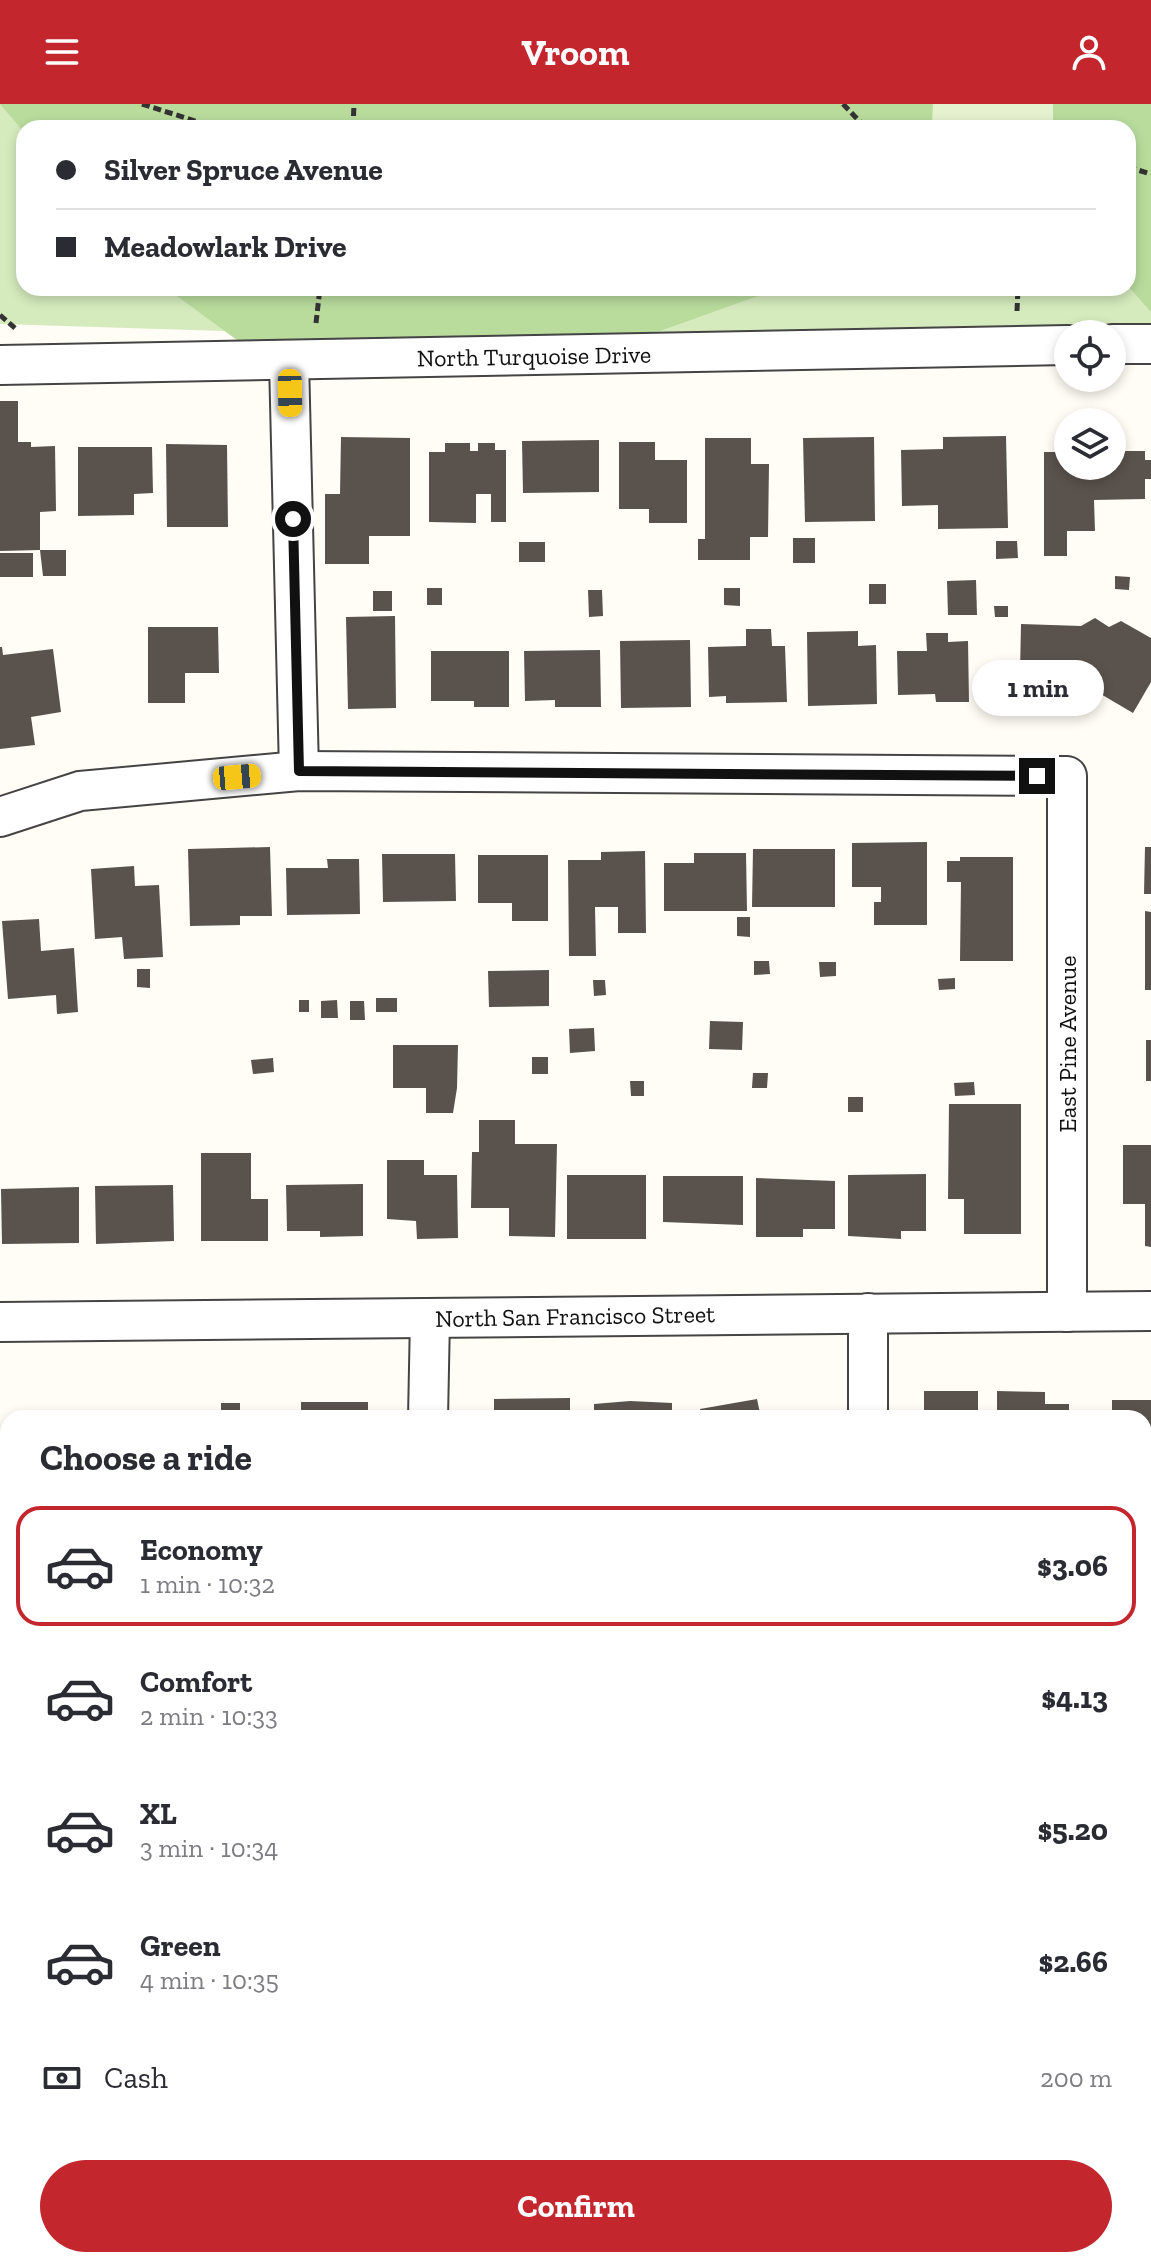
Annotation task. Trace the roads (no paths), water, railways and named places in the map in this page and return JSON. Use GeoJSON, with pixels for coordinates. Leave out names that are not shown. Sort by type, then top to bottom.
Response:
{"type":"FeatureCollection","features":[{"type":"Feature","properties":{"kind":"street"},"geometry":{"type":"LineString","coordinates":[[1126,344],[1151,344]]}},
{"type":"Feature","properties":{"kind":"street","name":"North Turquoise Drive"},"geometry":{"type":"LineString","coordinates":[[0,365],[1054,345]]}},
{"type":"Feature","properties":{"kind":"street"},"geometry":{"type":"LineString","coordinates":[[0,817],[80,791],[299,771],[289,361]]}},
{"type":"Feature","properties":{"kind":"street","name":"East Pine Avenue"},"geometry":{"type":"LineString","coordinates":[[299,771],[1067,776],[1067,1312]]}},
{"type":"Feature","properties":{"kind":"street","name":"North San Francisco Street"},"geometry":{"type":"LineString","coordinates":[[0,1322],[1151,1311]]}},
{"type":"Feature","properties":{"kind":"street"},"geometry":{"type":"LineString","coordinates":[[868,1313],[868,1410]]}},
{"type":"Feature","properties":{"kind":"street"},"geometry":{"type":"LineString","coordinates":[[428,1410],[430,1318]]}}]}
